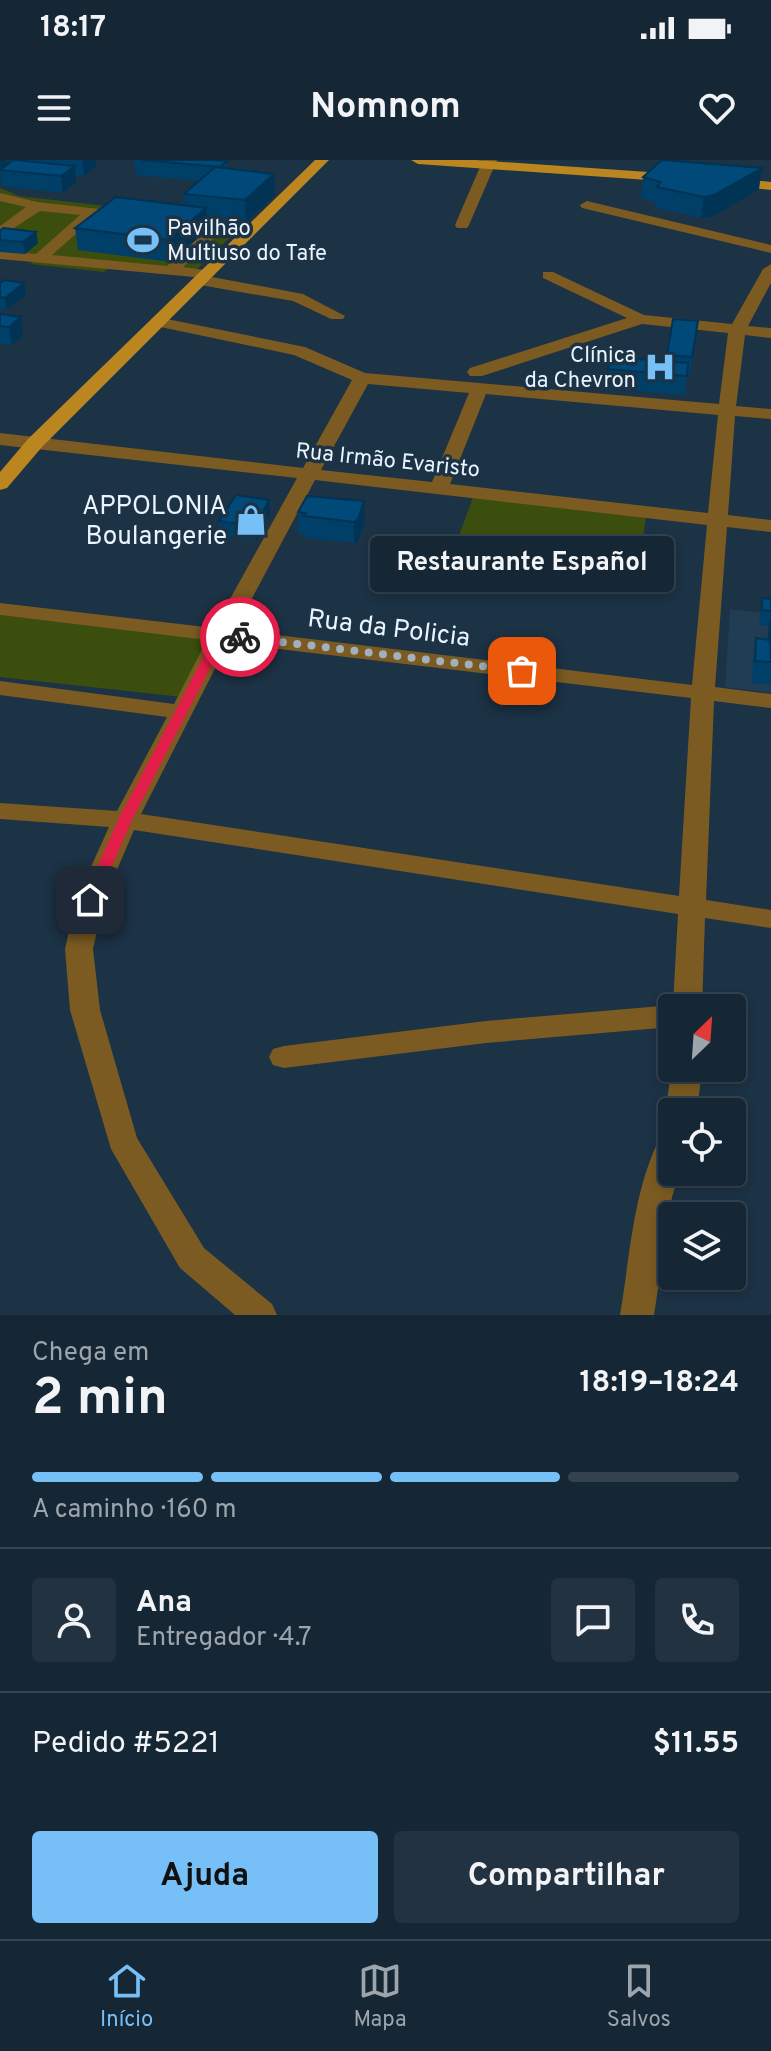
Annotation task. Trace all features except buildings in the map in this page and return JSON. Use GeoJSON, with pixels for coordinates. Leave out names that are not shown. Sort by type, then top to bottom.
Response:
{"type":"FeatureCollection","features":[{"type":"Feature","properties":{"kind":"main road"},"geometry":{"type":"LineString","coordinates":[[0,484],[35,443],[322,160]]}},
{"type":"Feature","properties":{"kind":"main road"},"geometry":{"type":"LineString","coordinates":[[418,160],[699,180]]}},
{"type":"Feature","properties":{"kind":"main road"},"geometry":{"type":"LineString","coordinates":[[715,181],[771,186]]}},
{"type":"Feature","properties":{"kind":"street"},"geometry":{"type":"LineString","coordinates":[[462,225],[489,163]]}},
{"type":"Feature","properties":{"kind":"street"},"geometry":{"type":"LineString","coordinates":[[0,197],[37,206],[251,230]]}},
{"type":"Feature","properties":{"kind":"street"},"geometry":{"type":"LineString","coordinates":[[587,205],[771,249]]}},
{"type":"Feature","properties":{"kind":"street"},"geometry":{"type":"LineString","coordinates":[[0,233],[37,206]]}},
{"type":"Feature","properties":{"kind":"street"},"geometry":{"type":"LineString","coordinates":[[39,259],[92,212]]}},
{"type":"Feature","properties":{"kind":"street"},"geometry":{"type":"LineString","coordinates":[[171,270],[218,226]]}},
{"type":"Feature","properties":{"kind":"street"},"geometry":{"type":"LineString","coordinates":[[0,255],[171,270],[297,297],[337,316]]}},
{"type":"Feature","properties":{"kind":"street"},"geometry":{"type":"LineString","coordinates":[[688,994],[695,908],[703,693],[727,410],[737,330],[771,269]]}},
{"type":"Feature","properties":{"kind":"street"},"geometry":{"type":"LineString","coordinates":[[548,275],[641,319],[771,333]]}},
{"type":"Feature","properties":{"kind":"street"},"geometry":{"type":"LineString","coordinates":[[439,488],[478,380],[641,319]]}},
{"type":"Feature","properties":{"kind":"street"},"geometry":{"type":"LineString","coordinates":[[157,322],[299,351],[362,378],[478,380],[771,414]]}},
{"type":"Feature","properties":{"kind":"street"},"geometry":{"type":"LineString","coordinates":[[260,1315],[192,1258],[122,1140],[85,1010],[79,949],[90,900],[125,820],[221,635],[362,378]]}},
{"type":"Feature","properties":{"kind":"street","name":"Rua Irmão Evaristo"},"geometry":{"type":"LineString","coordinates":[[0,439],[771,526]]}},
{"type":"Feature","properties":{"kind":"street","name":"Rua da Policia"},"geometry":{"type":"LineString","coordinates":[[0,609],[771,701]]}},
{"type":"Feature","properties":{"kind":"street"},"geometry":{"type":"LineString","coordinates":[[0,688],[183,712]]}},
{"type":"Feature","properties":{"kind":"street"},"geometry":{"type":"LineString","coordinates":[[0,811],[125,820],[771,919]]}},
{"type":"Feature","properties":{"kind":"street"},"geometry":{"type":"LineString","coordinates":[[284,1057],[486,1032],[658,1017]]}},
{"type":"Feature","properties":{"kind":"street"},"geometry":{"type":"LineString","coordinates":[[637,1315],[659,1186]]}},
{"type":"Feature","properties":{"kind":"shaded area"},"geometry":{"type":"Polygon","coordinates":[[[730,609],[771,614],[771,693],[725,687],[730,609]]]}},
{"type":"Feature","properties":{"kind":"green space"},"geometry":{"type":"Polygon","coordinates":[[[0,188],[19,196],[246,222],[191,275],[111,266],[104,272],[30,264],[33,262],[0,257],[0,188]]]}},
{"type":"Feature","properties":{"kind":"green space"},"geometry":{"type":"Polygon","coordinates":[[[473,497],[646,517],[636,586],[448,566],[473,497]]]}},
{"type":"Feature","properties":{"kind":"green space"},"geometry":{"type":"Polygon","coordinates":[[[0,615],[209,639],[182,697],[0,677],[0,615]]]}},
{"type":"Feature","properties":{"kind":"way so far"},"geometry":{"type":"LineString","coordinates":[[240,637],[522,671]]}},
{"type":"Feature","properties":{"kind":"place","name":"Pavilhão Multiuso do Tafe"},"geometry":{"type":"Point","coordinates":[143,240]}},
{"type":"Feature","properties":{"kind":"place","name":"Clínica da Chevron"},"geometry":{"type":"Point","coordinates":[660,367]}},
{"type":"Feature","properties":{"kind":"place","name":"APPOLONIA Boulangerie"},"geometry":{"type":"Point","coordinates":[251,520]}},
{"type":"Feature","properties":{"kind":"place","name":"Restaurante Español"},"geometry":{"type":"Point","coordinates":[522,671]}},
{"type":"Feature","properties":{"kind":"route"},"geometry":{"type":"LineString","coordinates":[[90,900],[125,820],[221,635],[240,637]]}}]}
